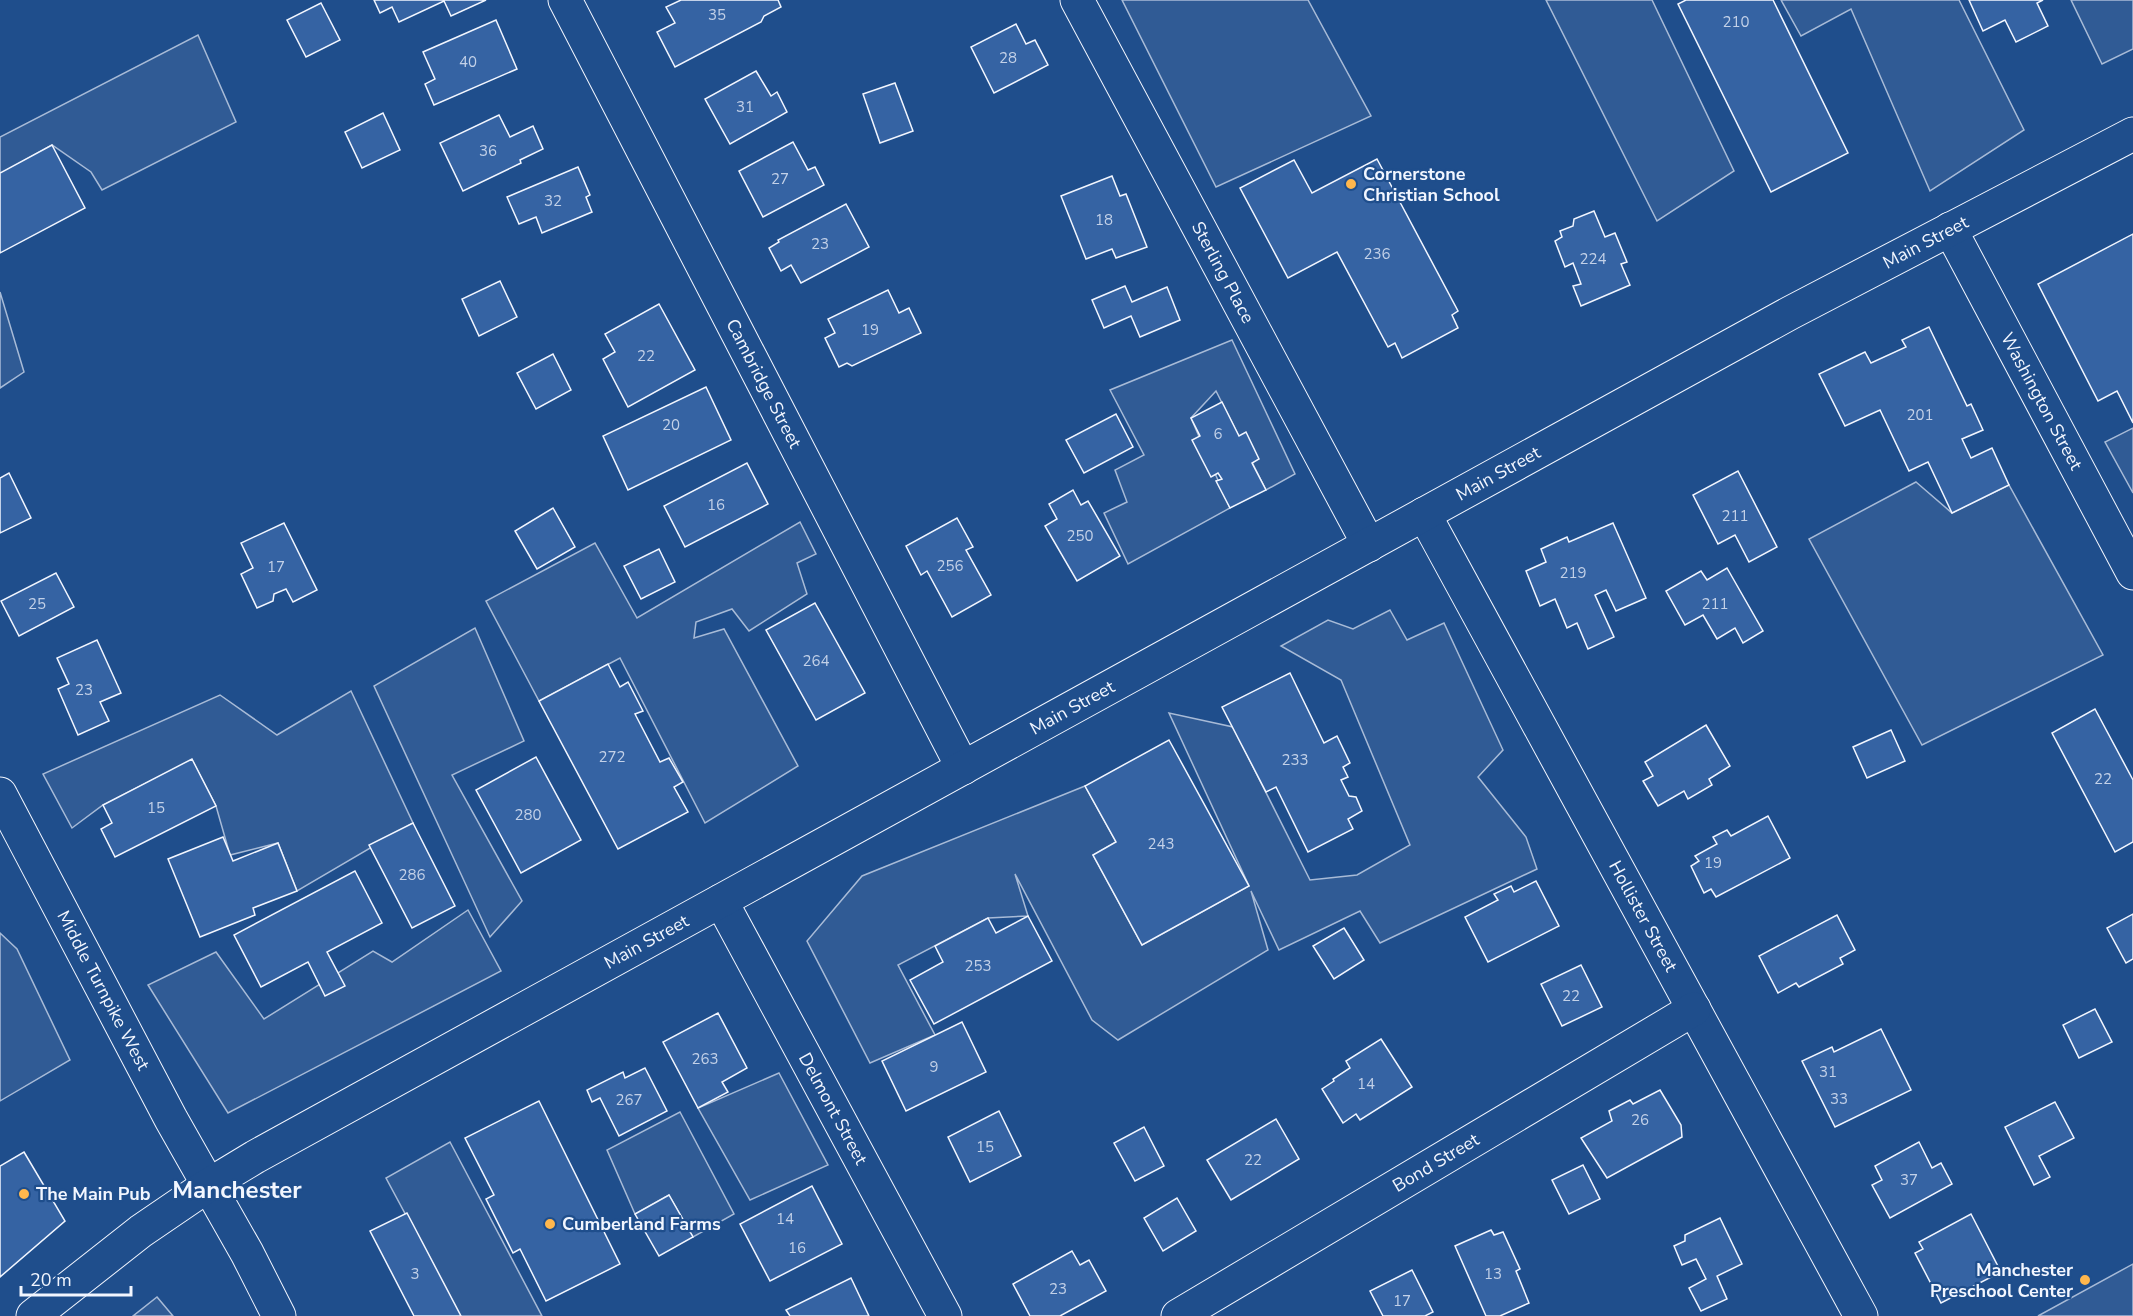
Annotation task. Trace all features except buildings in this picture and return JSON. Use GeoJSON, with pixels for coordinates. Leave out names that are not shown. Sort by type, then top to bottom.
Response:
{"type":"FeatureCollection","features":[{"type":"Feature","properties":{"kind":"street","name":"Cambridge Street"},"geometry":{"type":"LineString","coordinates":[[565,0],[963,768]]}},
{"type":"Feature","properties":{"kind":"street","name":"Sterling Place"},"geometry":{"type":"LineString","coordinates":[[1077,0],[1369,544]]}},
{"type":"Feature","properties":{"kind":"street","name":"Main Street"},"geometry":{"type":"LineString","coordinates":[[33,1316],[141,1231],[255,1157],[1790,314],[2133,134]]}},
{"type":"Feature","properties":{"kind":"street","name":"Washington Street"},"geometry":{"type":"LineString","coordinates":[[1950,229],[2133,573]]}},
{"type":"Feature","properties":{"kind":"street","name":"Hollister Street"},"geometry":{"type":"LineString","coordinates":[[1424,514],[1861,1316]]}},
{"type":"Feature","properties":{"kind":"street","name":"Middle Turnpike West"},"geometry":{"type":"LineString","coordinates":[[0,794],[165,1109],[209,1185],[279,1316]]}},
{"type":"Feature","properties":{"kind":"street","name":"Delmont Street"},"geometry":{"type":"LineString","coordinates":[[721,901],[945,1316]]}},
{"type":"Feature","properties":{"kind":"street","name":"Bond Street"},"geometry":{"type":"LineString","coordinates":[[1178,1316],[1694,1009]]}},
{"type":"Feature","properties":{"kind":"shaded area"},"geometry":{"type":"Polygon","coordinates":[[[1122,0],[1308,0],[1371,116],[1216,187],[1122,0]]]}},
{"type":"Feature","properties":{"kind":"shaded area"},"geometry":{"type":"Polygon","coordinates":[[[1546,0],[1652,0],[1734,171],[1657,221],[1546,0]]]}},
{"type":"Feature","properties":{"kind":"shaded area"},"geometry":{"type":"Polygon","coordinates":[[[1781,0],[1959,0],[2024,130],[1930,191],[1851,9],[1801,36],[1781,0]]]}},
{"type":"Feature","properties":{"kind":"shaded area"},"geometry":{"type":"Polygon","coordinates":[[[2071,0],[2133,0],[2133,49],[2102,64],[2071,0]]]}},
{"type":"Feature","properties":{"kind":"shaded area"},"geometry":{"type":"Polygon","coordinates":[[[198,35],[236,122],[102,190],[91,172],[52,145],[0,174],[0,137],[198,35]]]}},
{"type":"Feature","properties":{"kind":"shaded area"},"geometry":{"type":"Polygon","coordinates":[[[0,292],[24,372],[0,388],[0,292]]]}},
{"type":"Feature","properties":{"kind":"shaded area"},"geometry":{"type":"Polygon","coordinates":[[[1232,340],[1295,474],[1266,490],[1216,391],[1191,418],[1230,508],[1128,564],[1104,513],[1127,502],[1115,470],[1144,455],[1110,390],[1232,340]]]}},
{"type":"Feature","properties":{"kind":"shaded area"},"geometry":{"type":"Polygon","coordinates":[[[2133,428],[2133,493],[2105,442],[2133,428]]]}},
{"type":"Feature","properties":{"kind":"shaded area"},"geometry":{"type":"Polygon","coordinates":[[[1916,482],[1952,513],[2009,485],[2103,655],[1922,745],[1809,539],[1916,482]]]}},
{"type":"Feature","properties":{"kind":"shaded area"},"geometry":{"type":"Polygon","coordinates":[[[800,522],[816,554],[797,563],[807,594],[749,631],[732,609],[696,622],[694,638],[724,629],[798,766],[705,823],[620,658],[539,701],[486,601],[595,543],[637,618],[800,522]]]}},
{"type":"Feature","properties":{"kind":"shaded area"},"geometry":{"type":"Polygon","coordinates":[[[1390,610],[1407,640],[1444,623],[1503,750],[1478,777],[1526,837],[1537,869],[1380,943],[1360,911],[1279,950],[1251,891],[1268,950],[1118,1040],[1092,1020],[1015,874],[1028,916],[988,918],[898,965],[935,1035],[870,1063],[807,941],[862,876],[1085,786],[1116,842],[1093,855],[1142,945],[1249,886],[1169,713],[1233,727],[1310,880],[1357,875],[1410,845],[1341,680],[1281,646],[1328,620],[1353,629],[1390,610]]]}},
{"type":"Feature","properties":{"kind":"shaded area"},"geometry":{"type":"Polygon","coordinates":[[[475,628],[524,741],[452,775],[522,901],[490,937],[374,686],[475,628]]]}},
{"type":"Feature","properties":{"kind":"shaded area"},"geometry":{"type":"Polygon","coordinates":[[[351,691],[413,823],[297,891],[278,843],[230,855],[216,806],[192,760],[103,805],[72,828],[43,774],[220,695],[277,735],[351,691]]]}},
{"type":"Feature","properties":{"kind":"shaded area"},"geometry":{"type":"Polygon","coordinates":[[[468,910],[501,971],[228,1113],[148,985],[216,952],[264,1019],[373,951],[392,962],[468,910]]]}},
{"type":"Feature","properties":{"kind":"shaded area"},"geometry":{"type":"Polygon","coordinates":[[[0,933],[17,949],[70,1060],[0,1101],[0,933]]]}},
{"type":"Feature","properties":{"kind":"shaded area"},"geometry":{"type":"Polygon","coordinates":[[[779,1073],[828,1165],[750,1200],[698,1108],[779,1073]]]}},
{"type":"Feature","properties":{"kind":"shaded area"},"geometry":{"type":"Polygon","coordinates":[[[680,1112],[734,1214],[693,1237],[669,1195],[635,1214],[607,1150],[680,1112]]]}},
{"type":"Feature","properties":{"kind":"shaded area"},"geometry":{"type":"Polygon","coordinates":[[[450,1142],[542,1316],[460,1316],[386,1178],[450,1142]]]}},
{"type":"Feature","properties":{"kind":"shaded area"},"geometry":{"type":"Polygon","coordinates":[[[2133,1264],[2133,1316],[2038,1316],[2133,1264]]]}},
{"type":"Feature","properties":{"kind":"shaded area"},"geometry":{"type":"Polygon","coordinates":[[[157,1297],[173,1316],[133,1316],[157,1297]]]}},
{"type":"Feature","properties":{"kind":"place","name":"Cornerstone Christian School"},"geometry":{"type":"Point","coordinates":[1351,184]}},
{"type":"Feature","properties":{"kind":"place","name":"The Main Pub"},"geometry":{"type":"Point","coordinates":[24,1194]}},
{"type":"Feature","properties":{"kind":"place","name":"Cumberland Farms"},"geometry":{"type":"Point","coordinates":[550,1224]}},
{"type":"Feature","properties":{"kind":"place","name":"Manchester Preschool Center"},"geometry":{"type":"Point","coordinates":[2085,1280]}},
{"type":"Feature","properties":{"kind":"district","name":"Manchester"},"geometry":{"type":"Point","coordinates":[237,1190]}}]}
